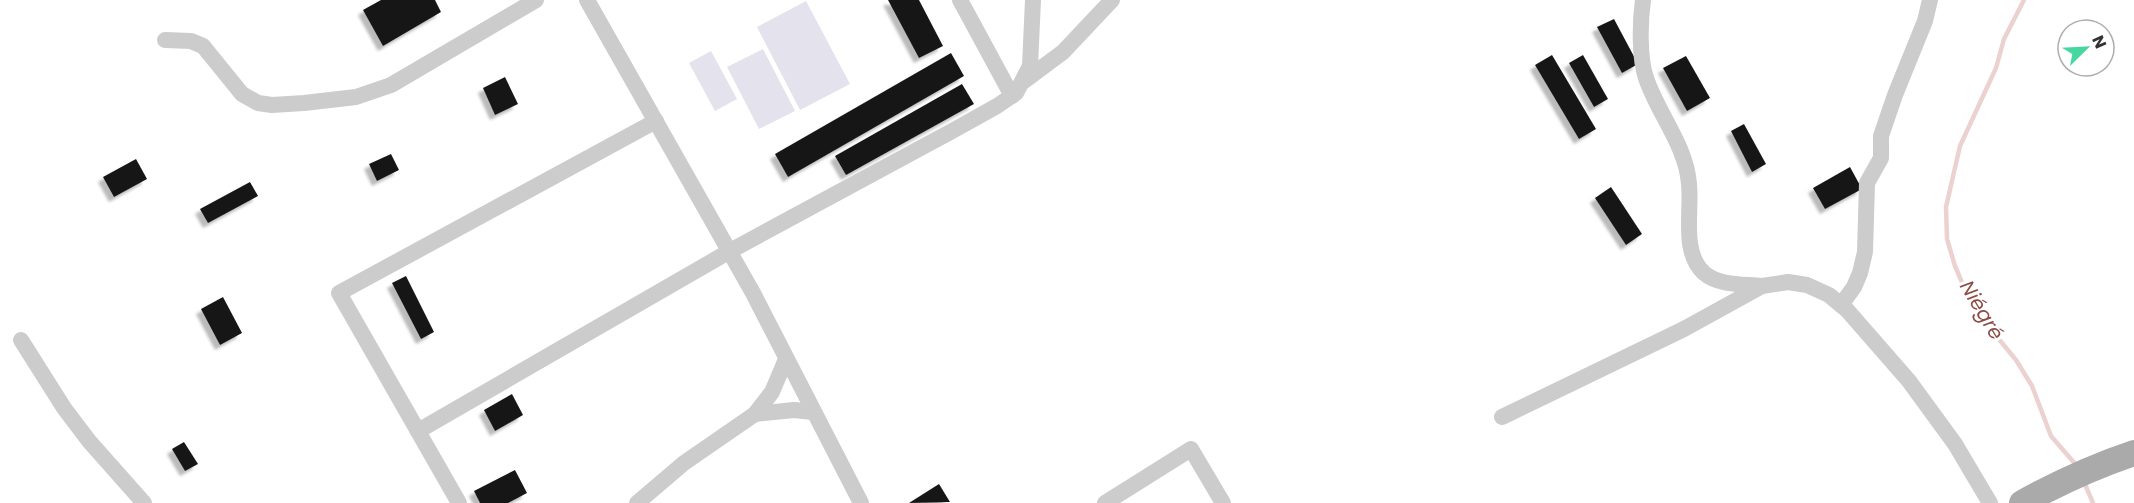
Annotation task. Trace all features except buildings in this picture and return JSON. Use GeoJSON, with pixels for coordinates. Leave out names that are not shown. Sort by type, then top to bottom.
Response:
{"type":"FeatureCollection","features":[{"type":"Feature","properties":{"kind":"main road"},"geometry":{"type":"LineString","coordinates":[[2022,503],[2101,464],[2134,453]]}},
{"type":"Feature","properties":{"kind":"street"},"geometry":{"type":"LineString","coordinates":[[165,40],[191,41],[203,46],[242,94],[258,104],[304,103],[356,96],[391,85],[536,0]]}},
{"type":"Feature","properties":{"kind":"street"},"geometry":{"type":"LineString","coordinates":[[587,0],[730,251],[861,503]]}},
{"type":"Feature","properties":{"kind":"street"},"geometry":{"type":"LineString","coordinates":[[960,0],[1012,96]]}},
{"type":"Feature","properties":{"kind":"street"},"geometry":{"type":"LineString","coordinates":[[418,431],[730,251],[954,130],[1012,96],[1023,82],[1030,66],[1033,0]]}},
{"type":"Feature","properties":{"kind":"street"},"geometry":{"type":"LineString","coordinates":[[1023,82],[1063,52],[1112,0]]}},
{"type":"Feature","properties":{"kind":"street"},"geometry":{"type":"LineString","coordinates":[[1643,0],[1643,62],[1646,77],[1686,167],[1689,184],[1689,238],[1703,273],[1713,279],[1726,282],[1762,286],[1788,282],[1808,285],[1829,295],[1841,305],[1927,403],[1955,444],[1990,503]]}},
{"type":"Feature","properties":{"kind":"street"},"geometry":{"type":"LineString","coordinates":[[1841,305],[1854,287],[1860,273],[1865,252],[1867,183],[1881,158],[1881,136],[1925,21],[1930,0]]}},
{"type":"Feature","properties":{"kind":"street"},"geometry":{"type":"LineString","coordinates":[[459,503],[339,293],[656,121]]}},
{"type":"Feature","properties":{"kind":"street"},"geometry":{"type":"LineString","coordinates":[[1502,417],[1684,329],[1762,286]]}},
{"type":"Feature","properties":{"kind":"street"},"geometry":{"type":"LineString","coordinates":[[21,340],[64,408],[89,441],[144,503]]}},
{"type":"Feature","properties":{"kind":"street"},"geometry":{"type":"LineString","coordinates":[[637,503],[684,463],[755,414],[772,392],[786,359]]}},
{"type":"Feature","properties":{"kind":"street"},"geometry":{"type":"LineString","coordinates":[[755,414],[794,410],[813,412]]}},
{"type":"Feature","properties":{"kind":"street"},"geometry":{"type":"LineString","coordinates":[[1105,503],[1191,449],[1223,503]]}},
{"type":"Feature","properties":{"kind":"shaded area"},"geometry":{"type":"Polygon","coordinates":[[[806,1],[850,84],[800,110],[757,27],[806,1]]]}},
{"type":"Feature","properties":{"kind":"shaded area"},"geometry":{"type":"Polygon","coordinates":[[[763,49],[795,111],[759,129],[727,67],[763,49]]]}},
{"type":"Feature","properties":{"kind":"shaded area"},"geometry":{"type":"Polygon","coordinates":[[[711,51],[737,99],[715,111],[689,63],[711,51]]]}},
{"type":"Feature","properties":{"kind":"waterway","name":"Niégré"},"geometry":{"type":"LineString","coordinates":[[2024,0],[2004,39],[1996,68],[1960,146],[1946,207],[1947,239],[1967,294],[1980,316],[2016,360],[2032,386],[2051,436],[2077,466]]}},
{"type":"Feature","properties":{"kind":"waterway","name":"Niégré"},"geometry":{"type":"LineString","coordinates":[[2084,482],[2093,503]]}}]}
